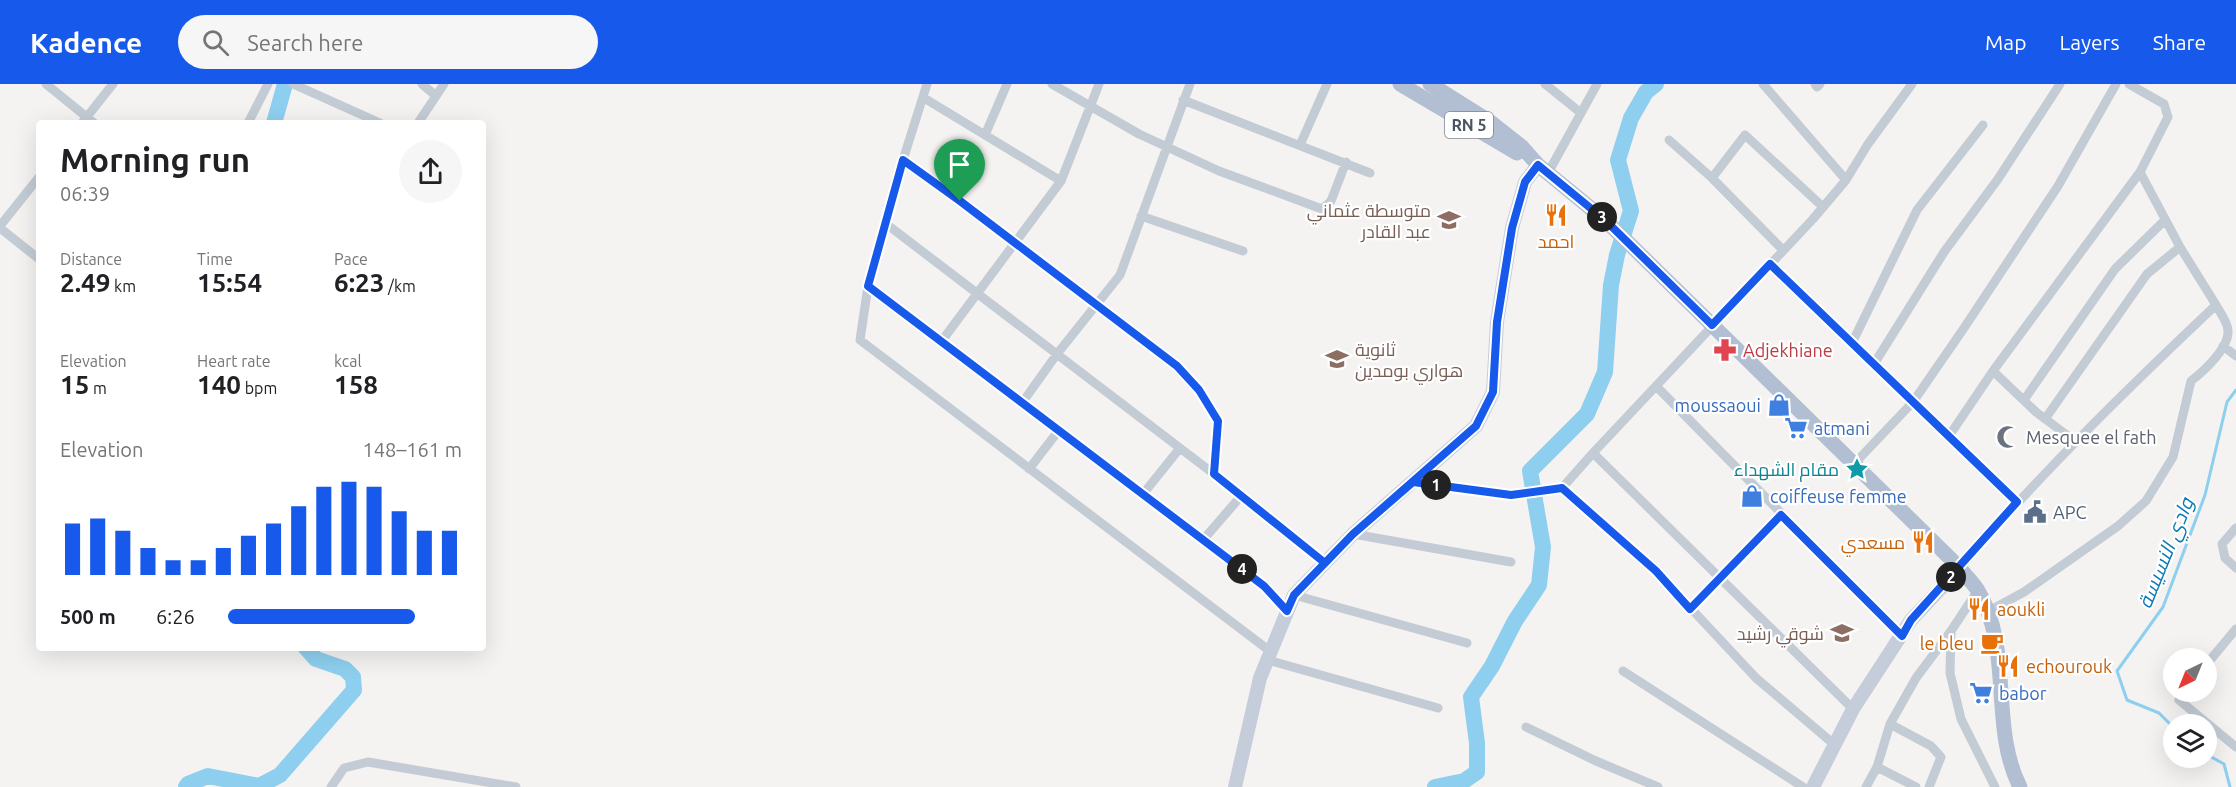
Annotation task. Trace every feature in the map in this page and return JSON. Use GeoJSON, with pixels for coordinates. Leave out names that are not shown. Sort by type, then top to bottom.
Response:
{"type":"FeatureCollection","features":[{"type":"Feature","properties":{"kind":"main road","name":"RN 5"},"geometry":{"type":"LineString","coordinates":[[1400,84],[1543,169]]}},
{"type":"Feature","properties":{"kind":"main road","name":"RN 5"},"geometry":{"type":"LineString","coordinates":[[1430,84],[1490,121],[1605,220],[1960,568],[1978,590],[1992,624],[2004,723],[2016,785]]}},
{"type":"Feature","properties":{"kind":"street"},"geometry":{"type":"LineString","coordinates":[[46,84],[87,120]]}},
{"type":"Feature","properties":{"kind":"street"},"geometry":{"type":"LineString","coordinates":[[89,120],[113,84]]}},
{"type":"Feature","properties":{"kind":"street"},"geometry":{"type":"LineString","coordinates":[[250,120],[268,84]]}},
{"type":"Feature","properties":{"kind":"street"},"geometry":{"type":"LineString","coordinates":[[292,84],[373,120]]}},
{"type":"Feature","properties":{"kind":"street"},"geometry":{"type":"LineString","coordinates":[[422,84],[436,96]]}},
{"type":"Feature","properties":{"kind":"street"},"geometry":{"type":"LineString","coordinates":[[420,120],[444,84]]}},
{"type":"Feature","properties":{"kind":"street"},"geometry":{"type":"LineString","coordinates":[[927,84],[868,286],[860,340],[1269,656],[1438,708]]}},
{"type":"Feature","properties":{"kind":"street"},"geometry":{"type":"LineString","coordinates":[[985,135],[1007,84]]}},
{"type":"Feature","properties":{"kind":"street"},"geometry":{"type":"LineString","coordinates":[[1052,84],[1138,134],[1219,171],[1322,209],[1331,201],[1346,162]]}},
{"type":"Feature","properties":{"kind":"street"},"geometry":{"type":"LineString","coordinates":[[941,342],[1061,182],[1099,84]]}},
{"type":"Feature","properties":{"kind":"street"},"geometry":{"type":"LineString","coordinates":[[1022,403],[1057,354],[1120,275],[1190,84]]}},
{"type":"Feature","properties":{"kind":"street"},"geometry":{"type":"LineString","coordinates":[[1300,145],[1327,84]]}},
{"type":"Feature","properties":{"kind":"street"},"geometry":{"type":"LineString","coordinates":[[1545,84],[1581,113]]}},
{"type":"Feature","properties":{"kind":"street"},"geometry":{"type":"LineString","coordinates":[[1235,787],[1260,678],[1294,595],[1353,534],[1476,426],[1493,392],[1497,322],[1512,228],[1525,182],[1543,169],[1581,113],[1597,84]]}},
{"type":"Feature","properties":{"kind":"street"},"geometry":{"type":"LineString","coordinates":[[1763,84],[1846,180]]}},
{"type":"Feature","properties":{"kind":"street"},"geometry":{"type":"LineString","coordinates":[[1815,84],[1817,87],[1820,84]]}},
{"type":"Feature","properties":{"kind":"street"},"geometry":{"type":"LineString","coordinates":[[1413,482],[1511,495],[1562,488],[1823,207],[1846,180],[1868,144],[1912,84]]}},
{"type":"Feature","properties":{"kind":"street"},"geometry":{"type":"LineString","coordinates":[[1874,364],[1944,252],[1998,179],[2060,84]]}},
{"type":"Feature","properties":{"kind":"street"},"geometry":{"type":"LineString","coordinates":[[1854,464],[1913,402],[2058,186],[2116,84]]}},
{"type":"Feature","properties":{"kind":"street"},"geometry":{"type":"LineString","coordinates":[[1949,436],[1993,371],[2140,172],[2168,117],[2164,104],[2130,84]]}},
{"type":"Feature","properties":{"kind":"street"},"geometry":{"type":"LineString","coordinates":[[924,98],[1061,182]]}},
{"type":"Feature","properties":{"kind":"street"},"geometry":{"type":"LineString","coordinates":[[1183,100],[1370,173]]}},
{"type":"Feature","properties":{"kind":"street"},"geometry":{"type":"LineString","coordinates":[[1852,343],[1917,210],[1983,125]]}},
{"type":"Feature","properties":{"kind":"street"},"geometry":{"type":"LineString","coordinates":[[1712,178],[1745,135],[1823,207]]}},
{"type":"Feature","properties":{"kind":"street"},"geometry":{"type":"LineString","coordinates":[[1669,140],[1712,178],[1783,250]]}},
{"type":"Feature","properties":{"kind":"street"},"geometry":{"type":"LineString","coordinates":[[903,160],[1016,242],[1177,366],[1199,390],[1218,421],[1214,474]]}},
{"type":"Feature","properties":{"kind":"street"},"geometry":{"type":"LineString","coordinates":[[1987,612],[2024,592],[2118,526],[2146,501],[2173,457],[2191,381],[2204,371],[2227,340],[2228,329],[2216,305],[2180,247],[2140,172]]}},
{"type":"Feature","properties":{"kind":"street"},"geometry":{"type":"LineString","coordinates":[[36,181],[0,227],[36,257]]}},
{"type":"Feature","properties":{"kind":"street"},"geometry":{"type":"LineString","coordinates":[[1141,216],[1243,251]]}},
{"type":"Feature","properties":{"kind":"street"},"geometry":{"type":"LineString","coordinates":[[2024,400],[2115,269],[2165,220]]}},
{"type":"Feature","properties":{"kind":"street"},"geometry":{"type":"LineString","coordinates":[[885,223],[1214,474],[1325,563]]}},
{"type":"Feature","properties":{"kind":"street"},"geometry":{"type":"LineString","coordinates":[[2045,419],[2146,274],[2180,247]]}},
{"type":"Feature","properties":{"kind":"street"},"geometry":{"type":"LineString","coordinates":[[1770,264],[2017,502]]}},
{"type":"Feature","properties":{"kind":"street"},"geometry":{"type":"LineString","coordinates":[[868,286],[1264,586],[1287,611]]}},
{"type":"Feature","properties":{"kind":"street"},"geometry":{"type":"LineString","coordinates":[[1814,787],[1853,709],[1911,620],[2017,502],[2216,305]]}},
{"type":"Feature","properties":{"kind":"street"},"geometry":{"type":"LineString","coordinates":[[2223,346],[2236,356]]}},
{"type":"Feature","properties":{"kind":"street"},"geometry":{"type":"LineString","coordinates":[[1993,371],[2045,419],[2076,442]]}},
{"type":"Feature","properties":{"kind":"street"},"geometry":{"type":"LineString","coordinates":[[1656,386],[1902,636]]}},
{"type":"Feature","properties":{"kind":"street"},"geometry":{"type":"LineString","coordinates":[[1029,469],[1059,430]]}},
{"type":"Feature","properties":{"kind":"street"},"geometry":{"type":"LineString","coordinates":[[1143,494],[1180,448]]}},
{"type":"Feature","properties":{"kind":"street"},"geometry":{"type":"LineString","coordinates":[[1593,453],[1853,709]]}},
{"type":"Feature","properties":{"kind":"street"},"geometry":{"type":"LineString","coordinates":[[1562,488],[1656,571],[1756,678],[1836,746]]}},
{"type":"Feature","properties":{"kind":"street"},"geometry":{"type":"LineString","coordinates":[[1203,540],[1241,496]]}},
{"type":"Feature","properties":{"kind":"street"},"geometry":{"type":"LineString","coordinates":[[1690,609],[1781,515]]}},
{"type":"Feature","properties":{"kind":"street"},"geometry":{"type":"LineString","coordinates":[[2236,528],[2222,544],[2225,558],[2236,568]]}},
{"type":"Feature","properties":{"kind":"street"},"geometry":{"type":"LineString","coordinates":[[1353,534],[1511,562]]}},
{"type":"Feature","properties":{"kind":"street"},"geometry":{"type":"LineString","coordinates":[[1866,787],[1876,766],[1890,724],[1916,678],[1952,632],[1978,590]]}},
{"type":"Feature","properties":{"kind":"street"},"geometry":{"type":"LineString","coordinates":[[1294,595],[1467,643]]}},
{"type":"Feature","properties":{"kind":"street"},"geometry":{"type":"LineString","coordinates":[[2217,652],[2236,629]]}},
{"type":"Feature","properties":{"kind":"street"},"geometry":{"type":"LineString","coordinates":[[1952,632],[1950,673],[1962,719],[1995,787]]}},
{"type":"Feature","properties":{"kind":"street"},"geometry":{"type":"LineString","coordinates":[[1623,671],[1803,787]]}},
{"type":"Feature","properties":{"kind":"street"},"geometry":{"type":"LineString","coordinates":[[2181,702],[2236,747]]}},
{"type":"Feature","properties":{"kind":"street"},"geometry":{"type":"LineString","coordinates":[[1890,724],[1931,746],[1941,757],[1929,787]]}},
{"type":"Feature","properties":{"kind":"street"},"geometry":{"type":"LineString","coordinates":[[1526,727],[1596,761],[1658,787]]}},
{"type":"Feature","properties":{"kind":"street"},"geometry":{"type":"LineString","coordinates":[[331,787],[344,768],[368,762],[516,787]]}},
{"type":"Feature","properties":{"kind":"street"},"geometry":{"type":"LineString","coordinates":[[1876,766],[1916,787]]}},
{"type":"Feature","properties":{"kind":"waterway"},"geometry":{"type":"LineString","coordinates":[[275,120],[285,84]]}},
{"type":"Feature","properties":{"kind":"waterway"},"geometry":{"type":"LineString","coordinates":[[1435,787],[1464,781],[1477,772],[1477,743],[1471,697],[1492,666],[1515,621],[1539,585],[1543,547],[1530,471],[1587,414],[1605,372],[1611,285],[1617,255],[1631,211],[1618,160],[1631,118],[1646,92],[1656,84]]}},
{"type":"Feature","properties":{"kind":"waterway","name":"وادي النسيسة"},"geometry":{"type":"LineString","coordinates":[[2163,717],[2159,713],[2127,700],[2117,671],[2163,607],[2205,495],[2227,402],[2236,390]]}},
{"type":"Feature","properties":{"kind":"waterway"},"geometry":{"type":"LineString","coordinates":[[186,787],[208,776],[259,786],[280,775],[354,690],[353,677],[345,669],[316,659],[309,651]]}},
{"type":"Feature","properties":{"kind":"waterway","name":"وادي النسيسة"},"geometry":{"type":"LineString","coordinates":[[2217,760],[2224,764],[2230,787]]}},
{"type":"Feature","properties":{"kind":"place","name":"احمد"},"geometry":{"type":"Point","coordinates":[1556,215]}},
{"type":"Feature","properties":{"kind":"place","name":"متوسطة عثماني عبد القادر"},"geometry":{"type":"Point","coordinates":[1449,220]}},
{"type":"Feature","properties":{"kind":"place","name":"Adjekhiane"},"geometry":{"type":"Point","coordinates":[1725,350]}},
{"type":"Feature","properties":{"kind":"place","name":"ثانوية هواري بومدين"},"geometry":{"type":"Point","coordinates":[1337,359]}},
{"type":"Feature","properties":{"kind":"place","name":"moussaoui"},"geometry":{"type":"Point","coordinates":[1779,405]}},
{"type":"Feature","properties":{"kind":"place","name":"atmani"},"geometry":{"type":"Point","coordinates":[1796,428]}},
{"type":"Feature","properties":{"kind":"place","name":"Mesquee el fath"},"geometry":{"type":"Point","coordinates":[2008,437]}},
{"type":"Feature","properties":{"kind":"place","name":"مقام الشهداء"},"geometry":{"type":"Point","coordinates":[1857,469]}},
{"type":"Feature","properties":{"kind":"place","name":"coiffeuse femme"},"geometry":{"type":"Point","coordinates":[1752,496]}},
{"type":"Feature","properties":{"kind":"place","name":"APC"},"geometry":{"type":"Point","coordinates":[2035,512]}},
{"type":"Feature","properties":{"kind":"place","name":"مسعدي"},"geometry":{"type":"Point","coordinates":[1923,542]}},
{"type":"Feature","properties":{"kind":"place","name":"aoukli"},"geometry":{"type":"Point","coordinates":[1979,609]}},
{"type":"Feature","properties":{"kind":"place","name":"شوقي رشيد"},"geometry":{"type":"Point","coordinates":[1842,633]}},
{"type":"Feature","properties":{"kind":"place","name":"le bleu"},"geometry":{"type":"Point","coordinates":[1992,643]}},
{"type":"Feature","properties":{"kind":"place","name":"echourouk"},"geometry":{"type":"Point","coordinates":[2008,666]}},
{"type":"Feature","properties":{"kind":"place","name":"babor"},"geometry":{"type":"Point","coordinates":[1981,693]}},
{"type":"Feature","properties":{"kind":"route"},"geometry":{"type":"LineString","coordinates":[[960,201],[903,160],[868,286],[1264,586],[1287,611],[1294,595],[1325,563],[1353,534],[1476,426],[1493,392],[1497,322],[1512,228],[1525,182],[1538,165],[1605,220],[1712,325],[1770,264],[2017,502],[1911,620],[1902,636],[1781,515],[1690,609],[1656,571],[1562,488],[1511,495],[1413,482],[1353,534],[1325,563],[1214,474],[1218,421],[1199,390],[1177,366],[960,201]]}}]}
